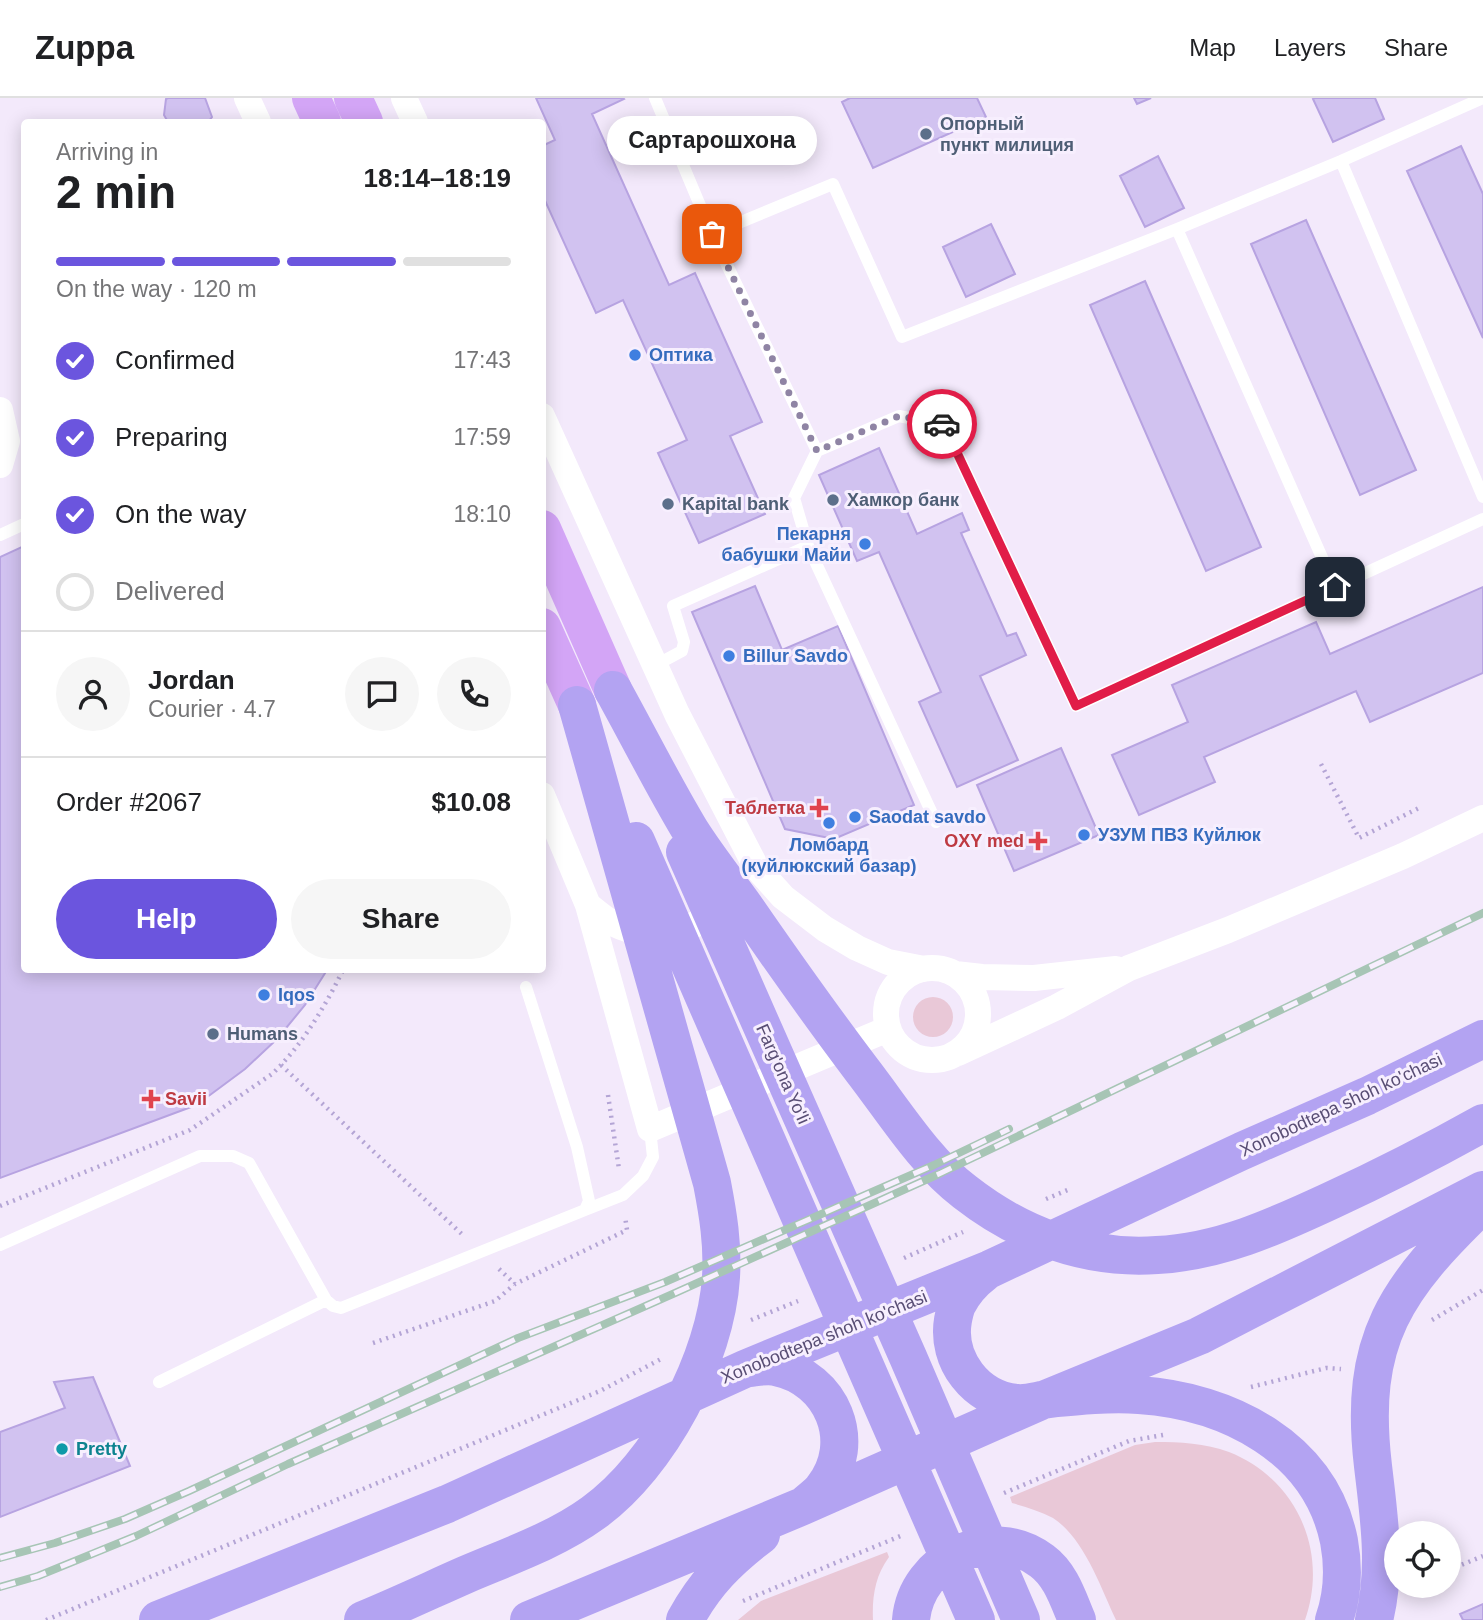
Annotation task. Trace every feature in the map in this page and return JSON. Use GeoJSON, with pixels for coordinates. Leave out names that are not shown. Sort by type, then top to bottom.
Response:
{"type":"FeatureCollection","features":[{"type":"Feature","properties":{"kind":"highway"},"geometry":{"type":"LineString","coordinates":[[613,690],[691,831],[825,1022],[937,1167],[975,1200],[1020,1228],[1055,1243],[1113,1255],[1153,1256],[1215,1247],[1303,1214],[1483,1123]]}},
{"type":"Feature","properties":{"kind":"highway","name":"Farg'ona Yo'li"},"geometry":{"type":"LineString","coordinates":[[613,690],[897,1332],[1021,1620]]}},
{"type":"Feature","properties":{"kind":"highway"},"geometry":{"type":"LineString","coordinates":[[363,1620],[531,1546],[581,1520],[623,1488],[661,1440],[679,1410],[702,1359],[714,1322],[720,1290],[722,1245],[712,1182],[577,705]]}},
{"type":"Feature","properties":{"kind":"highway"},"geometry":{"type":"LineString","coordinates":[[577,705],[976,1620]]}},
{"type":"Feature","properties":{"kind":"highway","name":"Xonobodtepa shoh ko'chasi"},"geometry":{"type":"LineString","coordinates":[[158,1620],[447,1504],[747,1368],[990,1269],[1242,1151],[1367,1096],[1483,1039]]}},
{"type":"Feature","properties":{"kind":"highway"},"geometry":{"type":"LineString","coordinates":[[529,1620],[803,1506],[1043,1399],[1199,1336],[1483,1190]]}},
{"type":"Feature","properties":{"kind":"highway"},"geometry":{"type":"LineString","coordinates":[[1374,1620],[1381,1553],[1369,1401],[1376,1354],[1382,1334],[1409,1283],[1445,1241],[1483,1204]]}},
{"type":"Feature","properties":{"kind":"highway"},"geometry":{"type":"LineString","coordinates":[[990,1269],[969,1285],[956,1307],[951,1333],[956,1359],[971,1381],[992,1396],[1017,1403],[1094,1395],[1141,1395],[1187,1403],[1233,1417],[1272,1439],[1305,1469],[1329,1506],[1336,1527],[1342,1570],[1342,1592],[1334,1620]]}},
{"type":"Feature","properties":{"kind":"highway"},"geometry":{"type":"LineString","coordinates":[[685,1620],[705,1586],[720,1570],[739,1552],[823,1489],[836,1466],[840,1439],[835,1413],[821,1391],[800,1374],[774,1366],[747,1368]]}},
{"type":"Feature","properties":{"kind":"highway"},"geometry":{"type":"LineString","coordinates":[[911,1620],[919,1591],[927,1577],[938,1567],[951,1557],[966,1551],[994,1546],[1022,1550],[1044,1563],[1061,1583],[1077,1620]]}},
{"type":"Feature","properties":{"kind":"main road"},"geometry":{"type":"LineString","coordinates":[[311,98],[320,119]]}},
{"type":"Feature","properties":{"kind":"main road"},"geometry":{"type":"LineString","coordinates":[[353,98],[363,119]]}},
{"type":"Feature","properties":{"kind":"main road","name":"Farg'ona Yo'li"},"geometry":{"type":"LineString","coordinates":[[546,538],[613,690]]}},
{"type":"Feature","properties":{"kind":"main road"},"geometry":{"type":"LineString","coordinates":[[546,636],[577,705]]}},
{"type":"Feature","properties":{"kind":"street"},"geometry":{"type":"LineString","coordinates":[[247,98],[257,119]]}},
{"type":"Feature","properties":{"kind":"street"},"geometry":{"type":"LineString","coordinates":[[404,98],[414,119]]}},
{"type":"Feature","properties":{"kind":"street"},"geometry":{"type":"LineString","coordinates":[[0,410],[7,442],[0,465]]}},
{"type":"Feature","properties":{"kind":"street"},"geometry":{"type":"LineString","coordinates":[[546,425],[677,714],[756,867],[783,897],[825,929],[888,962],[982,977],[1034,978],[1129,968]]}},
{"type":"Feature","properties":{"kind":"street"},"geometry":{"type":"LineString","coordinates":[[546,805],[588,905],[650,1129],[888,1030]]}},
{"type":"Feature","properties":{"kind":"street"},"geometry":{"type":"LineString","coordinates":[[924,969],[909,974],[897,984],[889,998],[886,1014],[888,1030],[905,1052],[918,1058],[945,1059],[1056,1007],[1129,968],[1228,930],[1403,856],[1483,818]]}},
{"type":"Feature","properties":{"kind":"street"},"geometry":{"type":"LineString","coordinates":[[588,905],[608,921],[631,930],[667,933],[691,928],[708,915],[722,896],[731,872],[737,832]]}},
{"type":"Feature","properties":{"kind":"street"},"geometry":{"type":"LineString","coordinates":[[955,974],[971,990],[978,1013],[976,1028],[969,1042],[958,1053]]}},
{"type":"Feature","properties":{"kind":"lane"},"geometry":{"type":"LineString","coordinates":[[655,98],[712,234],[817,451]]}},
{"type":"Feature","properties":{"kind":"lane"},"geometry":{"type":"LineString","coordinates":[[712,234],[833,184],[902,337],[1177,229],[1483,98]]}},
{"type":"Feature","properties":{"kind":"lane"},"geometry":{"type":"LineString","coordinates":[[1341,161],[1483,497]]}},
{"type":"Feature","properties":{"kind":"lane"},"geometry":{"type":"LineString","coordinates":[[1177,229],[1335,587]]}},
{"type":"Feature","properties":{"kind":"lane"},"geometry":{"type":"LineString","coordinates":[[936,822],[808,546],[794,498],[817,451],[899,416],[944,425],[1076,706],[1483,519]]}},
{"type":"Feature","properties":{"kind":"lane"},"geometry":{"type":"LineString","coordinates":[[0,535],[21,525]]}},
{"type":"Feature","properties":{"kind":"lane"},"geometry":{"type":"LineString","coordinates":[[656,665],[682,651],[684,642],[673,606],[808,546]]}},
{"type":"Feature","properties":{"kind":"lane"},"geometry":{"type":"LineString","coordinates":[[526,987],[577,1147],[589,1201],[586,1210]]}},
{"type":"Feature","properties":{"kind":"lane"},"geometry":{"type":"LineString","coordinates":[[0,1245],[200,1156],[233,1156],[249,1163],[326,1300],[341,1308],[623,1195],[643,1176],[653,1157],[650,1129]]}},
{"type":"Feature","properties":{"kind":"lane"},"geometry":{"type":"LineString","coordinates":[[159,1382],[326,1300]]}},
{"type":"Feature","properties":{"kind":"path"},"geometry":{"type":"LineString","coordinates":[[1321,764],[1359,838],[1419,808]]}},
{"type":"Feature","properties":{"kind":"path"},"geometry":{"type":"LineString","coordinates":[[0,1206],[190,1130],[281,1065],[314,1021],[342,973]]}},
{"type":"Feature","properties":{"kind":"path"},"geometry":{"type":"LineString","coordinates":[[281,1065],[515,1283]]}},
{"type":"Feature","properties":{"kind":"path"},"geometry":{"type":"LineString","coordinates":[[1424,1326],[1483,1290]]}},
{"type":"Feature","properties":{"kind":"path"},"geometry":{"type":"LineString","coordinates":[[373,1343],[495,1301]]}},
{"type":"Feature","properties":{"kind":"path"},"geometry":{"type":"LineString","coordinates":[[46,1620],[600,1391],[673,1353]]}},
{"type":"Feature","properties":{"kind":"path"},"geometry":{"type":"LineString","coordinates":[[1233,1417],[1249,1387],[1326,1368],[1372,1372]]}},
{"type":"Feature","properties":{"kind":"path"},"geometry":{"type":"LineString","coordinates":[[1129,1441],[1165,1435]]}},
{"type":"Feature","properties":{"kind":"path"},"geometry":{"type":"LineString","coordinates":[[1461,1565],[1483,1556]]}},
{"type":"Feature","properties":{"kind":"shaded area"},"geometry":{"type":"Polygon","coordinates":[[[933,997],[947,1003],[953,1017],[947,1031],[933,1037],[919,1031],[913,1017],[919,1003],[933,997]]]}},
{"type":"Feature","properties":{"kind":"shaded area"},"geometry":{"type":"Polygon","coordinates":[[[1155,1442],[1192,1444],[1229,1452],[1253,1464],[1273,1480],[1302,1521],[1309,1544],[1313,1569],[1305,1620],[1116,1620],[1090,1564],[1074,1538],[1053,1518],[1012,1503],[1010,1497],[1135,1445],[1155,1442]]]}},
{"type":"Feature","properties":{"kind":"shaded area"},"geometry":{"type":"Polygon","coordinates":[[[887,1552],[889,1557],[875,1587],[873,1620],[738,1620],[761,1601],[887,1552]]]}},
{"type":"Feature","properties":{"kind":"building"},"geometry":{"type":"Polygon","coordinates":[[[205,98],[212,117],[166,119],[164,115],[166,99],[205,98]]]}},
{"type":"Feature","properties":{"kind":"building"},"geometry":{"type":"Polygon","coordinates":[[[536,98],[624,99],[592,114],[669,285],[695,273],[762,422],[730,436],[765,514],[699,543],[658,453],[687,440],[623,300],[596,313],[546,203],[546,144],[555,140],[536,98]]]}},
{"type":"Feature","properties":{"kind":"building"},"geometry":{"type":"Polygon","coordinates":[[[850,98],[977,98],[986,117],[873,168],[842,102],[850,98]]]}},
{"type":"Feature","properties":{"kind":"building"},"geometry":{"type":"Polygon","coordinates":[[[1134,98],[1151,98],[1137,104],[1134,98]]]}},
{"type":"Feature","properties":{"kind":"building"},"geometry":{"type":"Polygon","coordinates":[[[1375,98],[1384,119],[1333,142],[1313,99],[1375,98]]]}},
{"type":"Feature","properties":{"kind":"building"},"geometry":{"type":"Polygon","coordinates":[[[1461,146],[1483,194],[1483,338],[1407,171],[1461,146]]]}},
{"type":"Feature","properties":{"kind":"building"},"geometry":{"type":"Polygon","coordinates":[[[1158,156],[1184,208],[1145,227],[1120,176],[1158,156]]]}},
{"type":"Feature","properties":{"kind":"building"},"geometry":{"type":"Polygon","coordinates":[[[1306,220],[1416,470],[1360,495],[1251,244],[1306,220]]]}},
{"type":"Feature","properties":{"kind":"building"},"geometry":{"type":"Polygon","coordinates":[[[991,224],[1015,274],[966,297],[943,247],[991,224]]]}},
{"type":"Feature","properties":{"kind":"building"},"geometry":{"type":"Polygon","coordinates":[[[1145,281],[1261,547],[1206,571],[1090,305],[1145,281]]]}},
{"type":"Feature","properties":{"kind":"building"},"geometry":{"type":"Polygon","coordinates":[[[879,448],[917,534],[962,513],[969,530],[961,533],[1007,636],[1016,633],[1026,655],[980,676],[1018,760],[957,787],[919,702],[941,692],[879,552],[857,561],[819,475],[879,448]]]}},
{"type":"Feature","properties":{"kind":"building"},"geometry":{"type":"Polygon","coordinates":[[[21,547],[21,973],[325,973],[305,1005],[277,1039],[245,1069],[191,1107],[0,1178],[0,557],[21,547]]]}},
{"type":"Feature","properties":{"kind":"building"},"geometry":{"type":"Polygon","coordinates":[[[755,586],[782,650],[838,626],[914,805],[834,839],[785,829],[692,612],[755,586]]]}},
{"type":"Feature","properties":{"kind":"building"},"geometry":{"type":"Polygon","coordinates":[[[1483,587],[1483,673],[1370,722],[1356,691],[1204,757],[1215,782],[1139,815],[1112,755],[1188,722],[1172,685],[1316,622],[1330,654],[1483,587]]]}},
{"type":"Feature","properties":{"kind":"building"},"geometry":{"type":"Polygon","coordinates":[[[1061,748],[1099,835],[1014,871],[977,785],[1061,748]]]}},
{"type":"Feature","properties":{"kind":"building","name":"Pretty"},"geometry":{"type":"Polygon","coordinates":[[[93,1377],[130,1466],[0,1517],[0,1432],[65,1408],[54,1382],[93,1377]]]}},
{"type":"Feature","properties":{"kind":"building"},"geometry":{"type":"Polygon","coordinates":[[[1483,1604],[1483,1620],[1463,1620],[1460,1614],[1483,1604]]]}},
{"type":"Feature","properties":{"kind":"railway"},"geometry":{"type":"LineString","coordinates":[[0,1587],[38,1576],[136,1536],[288,1464],[941,1173],[1483,913]]}},
{"type":"Feature","properties":{"kind":"railway"},"geometry":{"type":"LineString","coordinates":[[0,1558],[125,1519],[518,1338],[665,1282],[934,1165],[1009,1129]]}},
{"type":"Feature","properties":{"kind":"way so far"},"geometry":{"type":"LineString","coordinates":[[712,234],[817,451],[899,416],[942,424]]}},
{"type":"Feature","properties":{"kind":"place","name":"Опорный пункт милиция"},"geometry":{"type":"Point","coordinates":[926,134]}},
{"type":"Feature","properties":{"kind":"place","name":"Сартарошхона"},"geometry":{"type":"Point","coordinates":[712,234]}},
{"type":"Feature","properties":{"kind":"place","name":"Оптика"},"geometry":{"type":"Point","coordinates":[635,355]}},
{"type":"Feature","properties":{"kind":"place","name":"Хамкор банк"},"geometry":{"type":"Point","coordinates":[833,500]}},
{"type":"Feature","properties":{"kind":"place","name":"Kapital bank"},"geometry":{"type":"Point","coordinates":[668,504]}},
{"type":"Feature","properties":{"kind":"place","name":"Пекарня бабушки Майи"},"geometry":{"type":"Point","coordinates":[865,544]}},
{"type":"Feature","properties":{"kind":"place","name":"Billur Savdo"},"geometry":{"type":"Point","coordinates":[729,656]}},
{"type":"Feature","properties":{"kind":"place","name":"Таблетка"},"geometry":{"type":"Point","coordinates":[819,808]}},
{"type":"Feature","properties":{"kind":"place","name":"Saodat savdo"},"geometry":{"type":"Point","coordinates":[855,817]}},
{"type":"Feature","properties":{"kind":"place","name":"Ломбард (куйлюкский базар)"},"geometry":{"type":"Point","coordinates":[829,823]}},
{"type":"Feature","properties":{"kind":"place","name":"УЗУМ ПВЗ Куйлюк"},"geometry":{"type":"Point","coordinates":[1084,835]}},
{"type":"Feature","properties":{"kind":"place","name":"OXY med"},"geometry":{"type":"Point","coordinates":[1038,841]}},
{"type":"Feature","properties":{"kind":"place","name":"Iqos"},"geometry":{"type":"Point","coordinates":[264,995]}},
{"type":"Feature","properties":{"kind":"place","name":"Humans"},"geometry":{"type":"Point","coordinates":[213,1034]}},
{"type":"Feature","properties":{"kind":"place","name":"Savii"},"geometry":{"type":"Point","coordinates":[151,1099]}},
{"type":"Feature","properties":{"kind":"place","name":"Pretty"},"geometry":{"type":"Point","coordinates":[62,1449]}},
{"type":"Feature","properties":{"kind":"route"},"geometry":{"type":"LineString","coordinates":[[942,424],[1076,706],[1335,587]]}}]}
